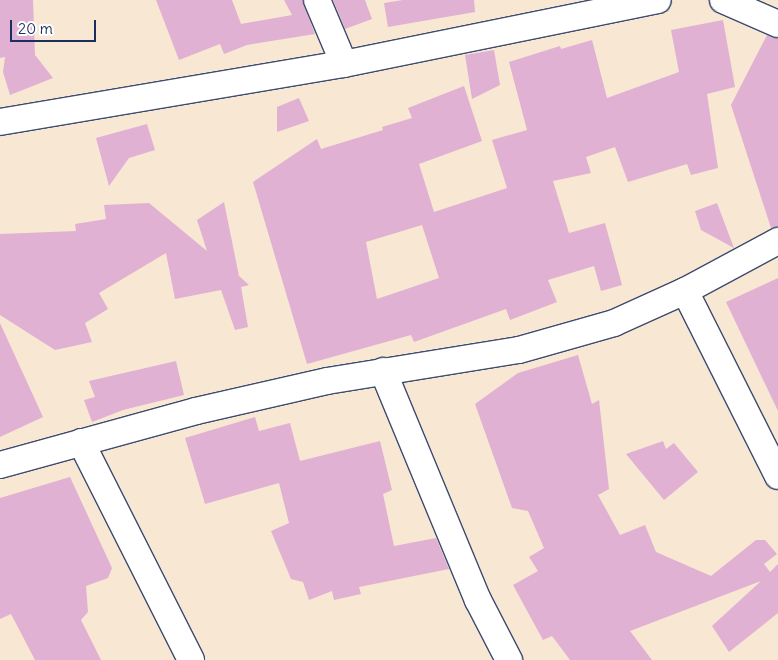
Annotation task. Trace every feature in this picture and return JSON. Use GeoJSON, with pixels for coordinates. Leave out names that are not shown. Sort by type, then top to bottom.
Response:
{"type":"FeatureCollection","features":[{"type":"Feature","properties":{"kind":"street"},"geometry":{"type":"LineString","coordinates":[[317,0],[344,64]]}},
{"type":"Feature","properties":{"kind":"street"},"geometry":{"type":"LineString","coordinates":[[0,122],[344,64],[658,0]]}},
{"type":"Feature","properties":{"kind":"street"},"geometry":{"type":"LineString","coordinates":[[723,0],[778,24]]}},
{"type":"Feature","properties":{"kind":"street"},"geometry":{"type":"LineString","coordinates":[[0,464],[196,411],[327,381],[519,350],[614,323],[685,291],[778,241]]}},
{"type":"Feature","properties":{"kind":"street"},"geometry":{"type":"LineString","coordinates":[[685,291],[778,476]]}},
{"type":"Feature","properties":{"kind":"street"},"geometry":{"type":"LineString","coordinates":[[383,372],[478,600],[509,660]]}},
{"type":"Feature","properties":{"kind":"street"},"geometry":{"type":"LineString","coordinates":[[81,442],[191,660]]}},
{"type":"Feature","properties":{"kind":"building"},"geometry":{"type":"Polygon","coordinates":[[[0,0],[33,0],[35,55],[53,78],[10,95],[3,72],[5,57],[0,58],[0,0]]]}},
{"type":"Feature","properties":{"kind":"building"},"geometry":{"type":"Polygon","coordinates":[[[156,0],[232,0],[241,24],[292,15],[284,0],[302,0],[315,34],[247,45],[224,54],[220,44],[179,60],[156,0]]]}},
{"type":"Feature","properties":{"kind":"building"},"geometry":{"type":"Polygon","coordinates":[[[333,0],[365,0],[372,19],[345,29],[333,0]]]}},
{"type":"Feature","properties":{"kind":"building"},"geometry":{"type":"Polygon","coordinates":[[[403,0],[474,0],[475,12],[388,27],[384,3],[403,0]]]}},
{"type":"Feature","properties":{"kind":"building"},"geometry":{"type":"Polygon","coordinates":[[[723,20],[735,87],[707,94],[718,168],[691,175],[687,164],[628,182],[615,147],[586,157],[591,173],[553,181],[569,233],[605,223],[622,285],[601,291],[594,266],[548,280],[557,302],[510,320],[506,309],[414,342],[411,335],[307,364],[253,182],[317,139],[321,149],[383,130],[382,127],[412,118],[408,108],[464,86],[482,141],[419,164],[434,212],[507,188],[492,140],[527,130],[509,62],[560,46],[561,49],[592,40],[607,98],[679,72],[671,30],[723,20]],[[422,225],[366,242],[377,299],[439,278],[422,225]]]}},
{"type":"Feature","properties":{"kind":"building"},"geometry":{"type":"Polygon","coordinates":[[[767,35],[778,39],[778,226],[771,228],[731,105],[767,35]]]}},
{"type":"Feature","properties":{"kind":"building"},"geometry":{"type":"Polygon","coordinates":[[[494,50],[500,85],[472,99],[465,55],[494,50]]]}},
{"type":"Feature","properties":{"kind":"building"},"geometry":{"type":"Polygon","coordinates":[[[299,98],[309,121],[277,132],[277,107],[299,98]]]}},
{"type":"Feature","properties":{"kind":"building"},"geometry":{"type":"Polygon","coordinates":[[[147,124],[155,150],[129,158],[109,186],[96,138],[147,124]]]}},
{"type":"Feature","properties":{"kind":"building"},"geometry":{"type":"Polygon","coordinates":[[[224,202],[239,276],[249,285],[241,287],[248,327],[235,330],[221,290],[175,299],[166,253],[99,293],[108,309],[85,323],[92,342],[55,350],[0,315],[0,234],[76,231],[75,224],[106,219],[104,205],[149,203],[207,251],[197,220],[224,202]]]}},
{"type":"Feature","properties":{"kind":"building"},"geometry":{"type":"Polygon","coordinates":[[[717,203],[734,248],[701,230],[695,211],[717,203]]]}},
{"type":"Feature","properties":{"kind":"building"},"geometry":{"type":"Polygon","coordinates":[[[778,278],[778,411],[726,302],[778,278]]]}},
{"type":"Feature","properties":{"kind":"building"},"geometry":{"type":"Polygon","coordinates":[[[0,323],[43,417],[0,437],[0,323]]]}},
{"type":"Feature","properties":{"kind":"building"},"geometry":{"type":"Polygon","coordinates":[[[578,355],[592,404],[599,400],[609,489],[598,495],[620,535],[645,525],[656,552],[711,576],[756,540],[765,540],[777,554],[764,564],[770,572],[778,564],[778,613],[729,652],[712,626],[761,581],[630,631],[652,660],[570,660],[552,636],[543,640],[513,585],[538,571],[529,557],[544,548],[528,511],[512,508],[475,404],[518,373],[578,355]]]}},
{"type":"Feature","properties":{"kind":"building"},"geometry":{"type":"Polygon","coordinates":[[[176,361],[184,395],[123,410],[92,422],[84,400],[95,397],[89,381],[176,361]]]}},
{"type":"Feature","properties":{"kind":"building"},"geometry":{"type":"Polygon","coordinates":[[[255,417],[259,431],[290,423],[300,461],[380,441],[392,490],[383,494],[394,546],[436,538],[449,569],[359,587],[361,594],[334,600],[332,591],[309,600],[303,582],[291,579],[271,531],[289,523],[279,483],[205,504],[185,438],[255,417]]]}},
{"type":"Feature","properties":{"kind":"building"},"geometry":{"type":"Polygon","coordinates":[[[663,441],[666,449],[674,443],[698,472],[664,500],[626,454],[663,441]]]}},
{"type":"Feature","properties":{"kind":"building"},"geometry":{"type":"Polygon","coordinates":[[[70,477],[112,568],[108,578],[86,586],[88,612],[81,620],[101,660],[35,660],[11,614],[0,619],[0,498],[70,477]]]}}]}
